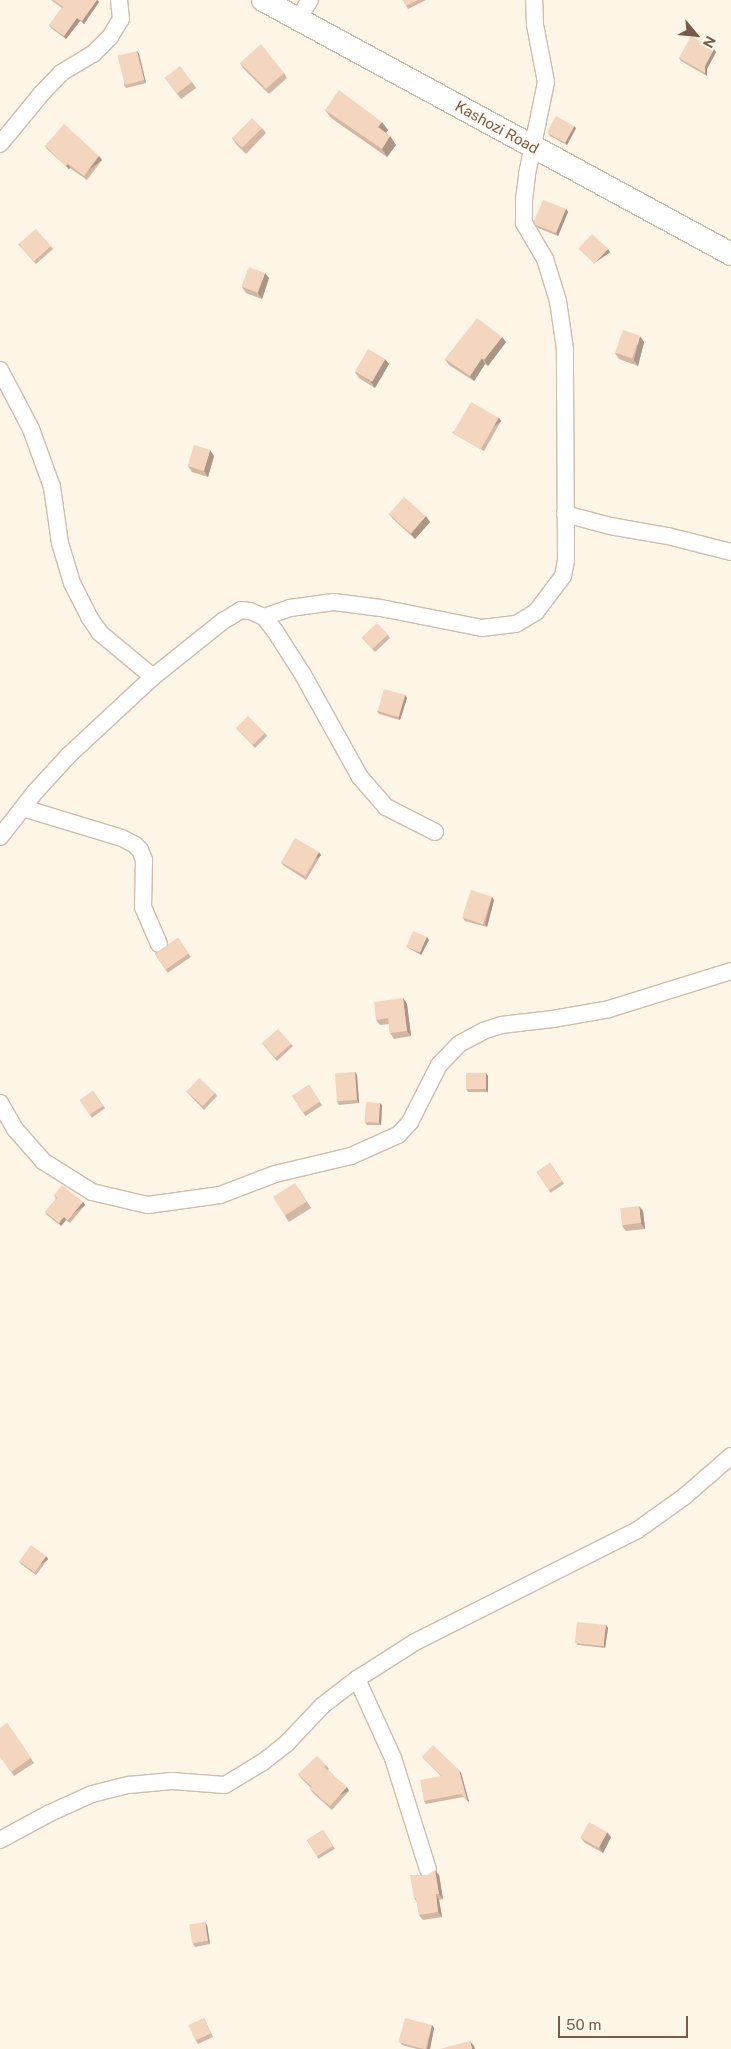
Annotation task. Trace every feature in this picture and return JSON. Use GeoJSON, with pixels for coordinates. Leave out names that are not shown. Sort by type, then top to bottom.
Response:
{"type":"FeatureCollection","features":[{"type":"Feature","properties":{"kind":"main road","name":"Kashozi Road"},"geometry":{"type":"LineString","coordinates":[[263,0],[731,254]]}},
{"type":"Feature","properties":{"kind":"street"},"geometry":{"type":"LineString","coordinates":[[0,144],[61,73],[93,54],[110,37],[121,19],[119,0]]}},
{"type":"Feature","properties":{"kind":"street"},"geometry":{"type":"LineString","coordinates":[[298,19],[310,0]]}},
{"type":"Feature","properties":{"kind":"street"},"geometry":{"type":"LineString","coordinates":[[264,617],[290,608],[334,602],[381,608],[482,628],[516,624],[536,612],[563,576],[566,560],[565,349],[558,301],[546,259],[524,223],[524,200],[546,82],[536,25],[534,0]]}},
{"type":"Feature","properties":{"kind":"street"},"geometry":{"type":"LineString","coordinates":[[0,370],[31,429],[52,488],[60,543],[72,583],[100,633],[153,678]]}},
{"type":"Feature","properties":{"kind":"street"},"geometry":{"type":"LineString","coordinates":[[565,514],[610,526],[668,536],[731,552]]}},
{"type":"Feature","properties":{"kind":"street"},"geometry":{"type":"LineString","coordinates":[[0,837],[69,756],[153,678],[232,614],[241,610],[250,611],[264,617],[302,673],[360,777],[386,807],[435,832]]}},
{"type":"Feature","properties":{"kind":"street"},"geometry":{"type":"LineString","coordinates":[[23,808],[122,838],[135,845],[140,850],[144,860],[143,907],[159,944]]}},
{"type":"Feature","properties":{"kind":"street"},"geometry":{"type":"LineString","coordinates":[[1,1110],[43,1161],[92,1192],[148,1205],[220,1195],[275,1174],[352,1156],[398,1135],[410,1122],[440,1065],[459,1044],[483,1031],[501,1024],[553,1019],[609,1009],[731,971]]}},
{"type":"Feature","properties":{"kind":"street"},"geometry":{"type":"LineString","coordinates":[[0,1840],[50,1812],[92,1794],[129,1785],[172,1781],[225,1785],[264,1762],[287,1743],[323,1705],[357,1679],[415,1642],[636,1531],[685,1496],[731,1456]]}},
{"type":"Feature","properties":{"kind":"street"},"geometry":{"type":"LineString","coordinates":[[357,1679],[392,1758],[428,1870]]}},
{"type":"Feature","properties":{"kind":"building"},"geometry":{"type":"Polygon","coordinates":[[[53,0],[97,0],[82,21],[77,18],[64,36],[49,25],[63,7],[53,0]]]}},
{"type":"Feature","properties":{"kind":"building"},"geometry":{"type":"Polygon","coordinates":[[[403,0],[418,0],[406,6],[403,0]]]}},
{"type":"Feature","properties":{"kind":"building"},"geometry":{"type":"Polygon","coordinates":[[[691,36],[714,49],[705,66],[705,73],[679,58],[691,36]]]}},
{"type":"Feature","properties":{"kind":"building"},"geometry":{"type":"Polygon","coordinates":[[[261,44],[284,73],[266,89],[240,63],[261,44]]]}},
{"type":"Feature","properties":{"kind":"building"},"geometry":{"type":"Polygon","coordinates":[[[137,51],[144,80],[125,85],[118,56],[137,51]]]}},
{"type":"Feature","properties":{"kind":"building"},"geometry":{"type":"Polygon","coordinates":[[[180,66],[192,82],[177,93],[165,77],[180,66]]]}},
{"type":"Feature","properties":{"kind":"building"},"geometry":{"type":"Polygon","coordinates":[[[339,90],[382,122],[378,127],[390,136],[382,149],[325,110],[339,90]]]}},
{"type":"Feature","properties":{"kind":"building"},"geometry":{"type":"Polygon","coordinates":[[[556,116],[574,126],[565,143],[547,133],[556,116]]]}},
{"type":"Feature","properties":{"kind":"building"},"geometry":{"type":"Polygon","coordinates":[[[252,118],[262,128],[242,148],[232,138],[252,118]]]}},
{"type":"Feature","properties":{"kind":"building"},"geometry":{"type":"Polygon","coordinates":[[[64,124],[99,156],[84,176],[68,164],[66,166],[45,146],[64,124]]]}},
{"type":"Feature","properties":{"kind":"building"},"geometry":{"type":"Polygon","coordinates":[[[543,200],[566,209],[556,233],[536,225],[534,221],[543,200]]]}},
{"type":"Feature","properties":{"kind":"building"},"geometry":{"type":"Polygon","coordinates":[[[36,229],[51,246],[34,261],[19,244],[36,229]]]}},
{"type":"Feature","properties":{"kind":"building"},"geometry":{"type":"Polygon","coordinates":[[[592,234],[608,249],[594,264],[578,249],[592,234]]]}},
{"type":"Feature","properties":{"kind":"building"},"geometry":{"type":"Polygon","coordinates":[[[249,267],[265,273],[257,293],[241,287],[249,267]]]}},
{"type":"Feature","properties":{"kind":"building"},"geometry":{"type":"Polygon","coordinates":[[[477,318],[502,337],[484,360],[482,358],[470,376],[445,359],[477,318]]]}},
{"type":"Feature","properties":{"kind":"building"},"geometry":{"type":"Polygon","coordinates":[[[623,330],[640,336],[632,359],[615,353],[623,330]]]}},
{"type":"Feature","properties":{"kind":"building"},"geometry":{"type":"Polygon","coordinates":[[[368,349],[385,359],[372,382],[355,372],[368,349]]]}},
{"type":"Feature","properties":{"kind":"building"},"geometry":{"type":"Polygon","coordinates":[[[471,402],[499,418],[481,449],[453,433],[471,402]]]}},
{"type":"Feature","properties":{"kind":"building"},"geometry":{"type":"Polygon","coordinates":[[[194,445],[210,450],[204,471],[188,466],[194,445]]]}},
{"type":"Feature","properties":{"kind":"building"},"geometry":{"type":"Polygon","coordinates":[[[404,497],[426,516],[411,533],[389,514],[404,497]]]}},
{"type":"Feature","properties":{"kind":"building"},"geometry":{"type":"Polygon","coordinates":[[[377,623],[388,635],[373,649],[362,637],[377,623]]]}},
{"type":"Feature","properties":{"kind":"building"},"geometry":{"type":"Polygon","coordinates":[[[384,689],[405,695],[399,717],[378,711],[384,689]]]}},
{"type":"Feature","properties":{"kind":"building"},"geometry":{"type":"Polygon","coordinates":[[[248,716],[265,733],[253,745],[236,728],[248,716]]]}},
{"type":"Feature","properties":{"kind":"building"},"geometry":{"type":"Polygon","coordinates":[[[295,838],[319,852],[305,876],[281,862],[295,838]]]}},
{"type":"Feature","properties":{"kind":"building"},"geometry":{"type":"Polygon","coordinates":[[[471,890],[492,897],[483,924],[462,918],[471,890]]]}},
{"type":"Feature","properties":{"kind":"building"},"geometry":{"type":"Polygon","coordinates":[[[413,931],[427,937],[420,953],[406,947],[413,931]]]}},
{"type":"Feature","properties":{"kind":"building"},"geometry":{"type":"Polygon","coordinates":[[[178,938],[189,954],[166,970],[155,954],[178,938]]]}},
{"type":"Feature","properties":{"kind":"building"},"geometry":{"type":"Polygon","coordinates":[[[403,998],[407,1031],[390,1033],[388,1018],[376,1020],[374,1002],[403,998]]]}},
{"type":"Feature","properties":{"kind":"building"},"geometry":{"type":"Polygon","coordinates":[[[278,1029],[291,1044],[275,1058],[262,1043],[278,1029]]]}},
{"type":"Feature","properties":{"kind":"building"},"geometry":{"type":"Polygon","coordinates":[[[355,1072],[357,1100],[337,1101],[335,1073],[355,1072]]]}},
{"type":"Feature","properties":{"kind":"building"},"geometry":{"type":"Polygon","coordinates":[[[466,1073],[486,1073],[486,1089],[466,1089],[466,1073]]]}},
{"type":"Feature","properties":{"kind":"building"},"geometry":{"type":"Polygon","coordinates":[[[199,1078],[215,1093],[203,1106],[187,1091],[199,1078]]]}},
{"type":"Feature","properties":{"kind":"building"},"geometry":{"type":"Polygon","coordinates":[[[309,1085],[320,1102],[303,1113],[292,1096],[309,1085]]]}},
{"type":"Feature","properties":{"kind":"building"},"geometry":{"type":"Polygon","coordinates":[[[93,1091],[103,1106],[90,1115],[80,1100],[93,1091]]]}},
{"type":"Feature","properties":{"kind":"building"},"geometry":{"type":"Polygon","coordinates":[[[366,1102],[380,1103],[379,1123],[365,1122],[366,1102]]]}},
{"type":"Feature","properties":{"kind":"building"},"geometry":{"type":"Polygon","coordinates":[[[550,1163],[562,1181],[549,1190],[537,1172],[550,1163]]]}},
{"type":"Feature","properties":{"kind":"building"},"geometry":{"type":"Polygon","coordinates":[[[295,1183],[307,1202],[285,1215],[273,1197],[295,1183]]]}},
{"type":"Feature","properties":{"kind":"building"},"geometry":{"type":"Polygon","coordinates":[[[62,1185],[83,1202],[68,1220],[64,1217],[59,1223],[45,1212],[57,1198],[54,1195],[62,1185]]]}},
{"type":"Feature","properties":{"kind":"building"},"geometry":{"type":"Polygon","coordinates":[[[639,1206],[641,1223],[622,1225],[620,1208],[639,1206]]]}},
{"type":"Feature","properties":{"kind":"building"},"geometry":{"type":"Polygon","coordinates":[[[31,1545],[46,1556],[35,1572],[19,1561],[31,1545]]]}},
{"type":"Feature","properties":{"kind":"building"},"geometry":{"type":"Polygon","coordinates":[[[577,1622],[606,1625],[604,1646],[575,1643],[577,1622]]]}},
{"type":"Feature","properties":{"kind":"building"},"geometry":{"type":"Polygon","coordinates":[[[7,1723],[31,1758],[11,1772],[0,1756],[0,1728],[7,1723]]]}},
{"type":"Feature","properties":{"kind":"building"},"geometry":{"type":"Polygon","coordinates":[[[433,1745],[459,1770],[467,1800],[461,1794],[424,1801],[420,1780],[442,1776],[422,1757],[433,1745]]]}},
{"type":"Feature","properties":{"kind":"building"},"geometry":{"type":"Polygon","coordinates":[[[317,1756],[326,1765],[324,1767],[347,1787],[330,1806],[310,1789],[312,1787],[298,1774],[317,1756]]]}},
{"type":"Feature","properties":{"kind":"building"},"geometry":{"type":"Polygon","coordinates":[[[589,1822],[607,1832],[599,1848],[580,1838],[589,1822]]]}},
{"type":"Feature","properties":{"kind":"building"},"geometry":{"type":"Polygon","coordinates":[[[323,1830],[333,1846],[317,1856],[307,1840],[323,1830]]]}},
{"type":"Feature","properties":{"kind":"building"},"geometry":{"type":"Polygon","coordinates":[[[435,1870],[439,1894],[436,1894],[438,1912],[419,1915],[410,1875],[427,1875],[435,1870]]]}},
{"type":"Feature","properties":{"kind":"building"},"geometry":{"type":"Polygon","coordinates":[[[205,1922],[208,1941],[192,1943],[189,1925],[205,1922]]]}},
{"type":"Feature","properties":{"kind":"building"},"geometry":{"type":"Polygon","coordinates":[[[204,2018],[211,2034],[195,2040],[188,2025],[204,2018]]]}},
{"type":"Feature","properties":{"kind":"building"},"geometry":{"type":"Polygon","coordinates":[[[405,2018],[432,2025],[426,2049],[399,2042],[405,2018]]]}},
{"type":"Feature","properties":{"kind":"building"},"geometry":{"type":"Polygon","coordinates":[[[470,2041],[472,2049],[440,2049],[470,2041]]]}}]}
